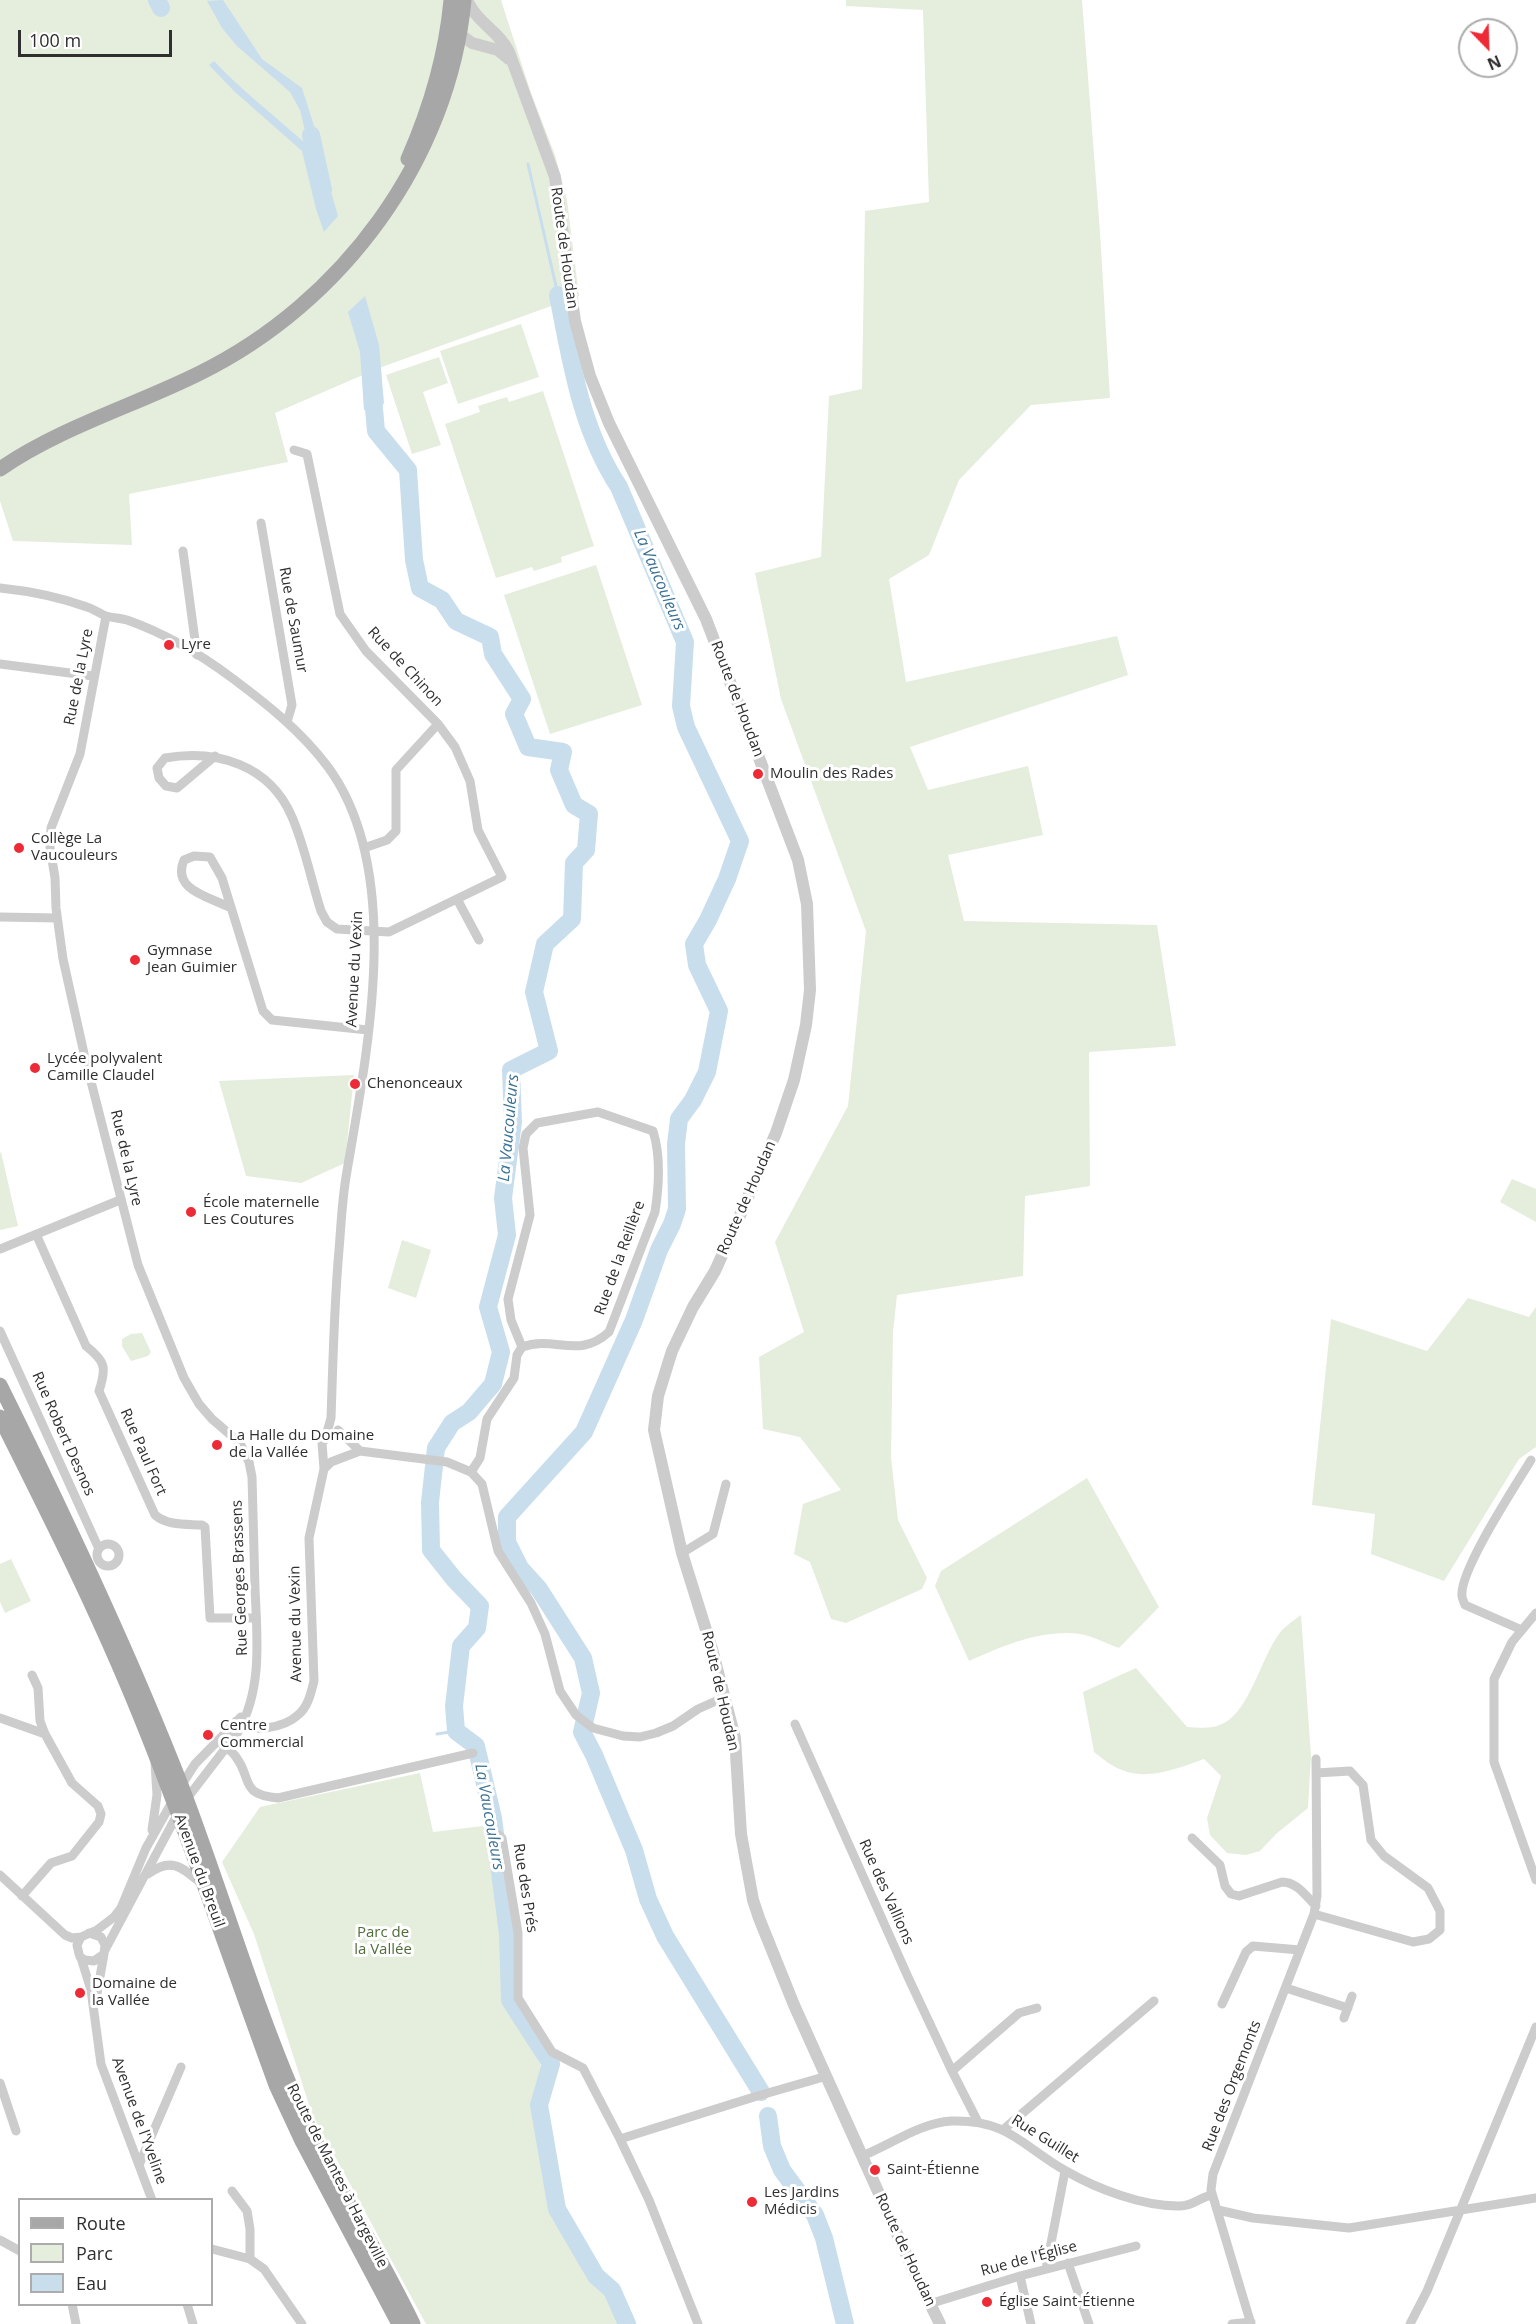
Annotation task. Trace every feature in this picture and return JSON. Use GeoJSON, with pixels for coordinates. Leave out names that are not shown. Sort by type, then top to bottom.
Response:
{"type":"FeatureCollection","features":[{"type":"Feature","properties":{"kind":"main road","name":"Route de Houdan"},"geometry":{"type":"LineString","coordinates":[[387,206],[425,146],[445,95],[453,63],[456,29],[451,0]]}},
{"type":"Feature","properties":{"kind":"main road","name":"Route de Houdan"},"geometry":{"type":"LineString","coordinates":[[387,206],[423,121],[465,0]]}},
{"type":"Feature","properties":{"kind":"main road"},"geometry":{"type":"LineString","coordinates":[[0,469],[67,432],[200,373],[254,342],[306,302],[330,278],[360,244],[387,206]]}},
{"type":"Feature","properties":{"kind":"main road","name":"Route de Mantes à Hargeville"},"geometry":{"type":"LineString","coordinates":[[0,1385],[67,1523],[155,1721],[172,1764],[179,1799],[301,2110],[413,2324]]}},
{"type":"Feature","properties":{"kind":"main road","name":"Avenue du Breuil"},"geometry":{"type":"LineString","coordinates":[[0,1417],[84,1588],[154,1752],[179,1799],[206,1888],[276,2085],[292,2122],[399,2324]]}},
{"type":"Feature","properties":{"kind":"street","name":"Route de Houdan"},"geometry":{"type":"LineString","coordinates":[[465,0],[473,13],[507,47],[555,177],[574,321],[590,376],[609,423],[706,619],[798,860],[807,904],[810,990],[806,1025],[794,1080],[776,1133],[738,1220],[715,1271],[693,1307],[672,1351],[658,1396],[654,1430],[682,1553],[712,1649],[735,1738],[741,1834],[753,1900],[794,2005],[940,2324]]}},
{"type":"Feature","properties":{"kind":"street"},"geometry":{"type":"LineString","coordinates":[[456,29],[477,24],[485,26]]}},
{"type":"Feature","properties":{"kind":"street"},"geometry":{"type":"LineString","coordinates":[[456,29],[468,41],[498,50],[514,66]]}},
{"type":"Feature","properties":{"kind":"street"},"geometry":{"type":"LineString","coordinates":[[453,63],[463,54],[482,45]]}},
{"type":"Feature","properties":{"kind":"street","name":"Rue de Chinon"},"geometry":{"type":"LineString","coordinates":[[294,450],[308,454],[340,614],[366,651],[438,724],[396,770],[396,831],[387,840],[364,848]]}},
{"type":"Feature","properties":{"kind":"street","name":"Rue de Saumur"},"geometry":{"type":"LineString","coordinates":[[261,523],[292,705],[287,722]]}},
{"type":"Feature","properties":{"kind":"street"},"geometry":{"type":"LineString","coordinates":[[183,551],[197,655]]}},
{"type":"Feature","properties":{"kind":"street","name":"Avenue du Vexin"},"geometry":{"type":"LineString","coordinates":[[0,588],[54,597],[91,608],[106,616],[124,619],[159,633],[218,667],[287,722],[328,767],[349,805],[364,848],[374,903],[372,984],[361,1094],[342,1206],[336,1275],[331,1418],[326,1436]]}},
{"type":"Feature","properties":{"kind":"street","name":"Rue de la Lyre"},"geometry":{"type":"LineString","coordinates":[[106,616],[80,754],[56,810],[51,828],[50,847],[56,878],[57,918],[63,959],[82,1047],[138,1265],[184,1378],[199,1404],[212,1419],[240,1443]]}},
{"type":"Feature","properties":{"kind":"street"},"geometry":{"type":"LineString","coordinates":[[0,664],[93,676]]}},
{"type":"Feature","properties":{"kind":"street"},"geometry":{"type":"LineString","coordinates":[[214,756],[177,788],[166,786],[159,778],[157,768],[165,758],[189,754],[214,756],[222,757],[257,773],[280,796],[292,818],[321,910],[327,922],[338,929],[389,932],[502,877],[478,830],[470,781],[455,747],[438,724]]}},
{"type":"Feature","properties":{"kind":"street"},"geometry":{"type":"LineString","coordinates":[[231,908],[189,888],[182,881],[180,869],[184,860],[194,856],[210,857],[222,878],[263,1011],[272,1020],[368,1030]]}},
{"type":"Feature","properties":{"kind":"street"},"geometry":{"type":"LineString","coordinates":[[457,899],[479,940]]}},
{"type":"Feature","properties":{"kind":"street"},"geometry":{"type":"LineString","coordinates":[[0,917],[57,918]]}},
{"type":"Feature","properties":{"kind":"street","name":"Rue de la Reillère"},"geometry":{"type":"LineString","coordinates":[[598,1112],[653,1131],[657,1146],[658,1196],[655,1212],[609,1332],[599,1342],[584,1347],[533,1342],[522,1347],[510,1320],[508,1299],[530,1215],[523,1148],[526,1134],[537,1123],[598,1112]]}},
{"type":"Feature","properties":{"kind":"street"},"geometry":{"type":"LineString","coordinates":[[0,1248],[120,1200]]}},
{"type":"Feature","properties":{"kind":"street","name":"Rue Paul Fort"},"geometry":{"type":"LineString","coordinates":[[36,1234],[86,1346],[101,1358],[105,1373],[99,1391],[154,1515],[161,1520],[205,1527],[210,1618],[256,1618]]}},
{"type":"Feature","properties":{"kind":"street","name":"Rue Robert Desnos"},"geometry":{"type":"LineString","coordinates":[[0,1331],[99,1549]]}},
{"type":"Feature","properties":{"kind":"street"},"geometry":{"type":"LineString","coordinates":[[471,1472],[480,1458],[487,1419],[514,1378],[517,1355],[522,1347]]}},
{"type":"Feature","properties":{"kind":"street"},"geometry":{"type":"LineString","coordinates":[[331,1418],[341,1434],[360,1451]]}},
{"type":"Feature","properties":{"kind":"street"},"geometry":{"type":"LineString","coordinates":[[335,1461],[326,1457],[322,1450],[322,1443],[326,1436],[333,1433],[341,1434]]}},
{"type":"Feature","properties":{"kind":"street"},"geometry":{"type":"LineString","coordinates":[[347,1456],[350,1449],[349,1441]]}},
{"type":"Feature","properties":{"kind":"street","name":"Rue Georges Brassens"},"geometry":{"type":"LineString","coordinates":[[239,1723],[245,1714],[255,1685],[258,1653],[252,1477],[249,1462],[240,1443]]}},
{"type":"Feature","properties":{"kind":"street","name":"Avenue du Vexin"},"geometry":{"type":"LineString","coordinates":[[239,1723],[263,1727],[283,1724],[298,1715],[308,1701],[314,1682],[309,1538],[324,1469],[322,1450]]}},
{"type":"Feature","properties":{"kind":"street"},"geometry":{"type":"LineString","coordinates":[[324,1469],[335,1461],[360,1451],[447,1462],[471,1472],[482,1484],[498,1551],[531,1604],[545,1634],[560,1691],[576,1715],[593,1728],[623,1737],[640,1737],[673,1726],[698,1708],[725,1697]]}},
{"type":"Feature","properties":{"kind":"street"},"geometry":{"type":"LineString","coordinates":[[1522,1630],[1465,1605],[1461,1596],[1465,1581],[1489,1528],[1531,1460]]}},
{"type":"Feature","properties":{"kind":"street"},"geometry":{"type":"LineString","coordinates":[[682,1553],[713,1534],[726,1484]]}},
{"type":"Feature","properties":{"kind":"street"},"geometry":{"type":"LineString","coordinates":[[1536,1613],[1512,1642],[1494,1679],[1494,1762],[1536,1880]]}},
{"type":"Feature","properties":{"kind":"street"},"geometry":{"type":"LineString","coordinates":[[22,1896],[51,1863],[72,1856],[99,1822],[101,1814],[98,1806],[72,1783],[45,1734],[40,1721],[38,1688],[32,1675]]}},
{"type":"Feature","properties":{"kind":"street"},"geometry":{"type":"LineString","coordinates":[[0,1718],[45,1734]]}},
{"type":"Feature","properties":{"kind":"street"},"geometry":{"type":"LineString","coordinates":[[148,1843],[179,1799],[225,1747],[239,1723]]}},
{"type":"Feature","properties":{"kind":"street"},"geometry":{"type":"LineString","coordinates":[[179,1799],[195,1764],[217,1740],[239,1723]]}},
{"type":"Feature","properties":{"kind":"street","name":"Rue des Vallions"},"geometry":{"type":"LineString","coordinates":[[795,1724],[952,2071],[978,2121]]}},
{"type":"Feature","properties":{"kind":"street"},"geometry":{"type":"LineString","coordinates":[[217,1740],[235,1755],[247,1784],[255,1793],[278,1798],[473,1754]]}},
{"type":"Feature","properties":{"kind":"street"},"geometry":{"type":"LineString","coordinates":[[80,1956],[77,1945],[85,1935],[107,1923],[121,1908],[148,1843],[156,1807],[154,1752]]}},
{"type":"Feature","properties":{"kind":"street","name":"Rue des Orgemonts"},"geometry":{"type":"LineString","coordinates":[[1212,2196],[1213,2174],[1315,1910],[1316,1759]]}},
{"type":"Feature","properties":{"kind":"street"},"geometry":{"type":"LineString","coordinates":[[172,1764],[184,1766],[195,1764]]}},
{"type":"Feature","properties":{"kind":"street"},"geometry":{"type":"LineString","coordinates":[[1192,1838],[1220,1865],[1225,1886],[1232,1894],[1239,1896],[1288,1882],[1297,1887],[1315,1910],[1413,1942],[1429,1939],[1440,1930],[1440,1911],[1428,1888],[1384,1856],[1371,1840],[1363,1785],[1350,1771],[1316,1773]]}},
{"type":"Feature","properties":{"kind":"street","name":"Avenue de l'Yveline"},"geometry":{"type":"LineString","coordinates":[[94,2016],[105,1952],[146,1875],[179,1799]]}},
{"type":"Feature","properties":{"kind":"street","name":"Rue des Prés"},"geometry":{"type":"LineString","coordinates":[[489,1826],[502,1838],[518,1933],[518,1998],[552,2052],[583,2068],[649,2200],[698,2324]]}},
{"type":"Feature","properties":{"kind":"street"},"geometry":{"type":"LineString","coordinates":[[146,1875],[160,1866],[176,1865],[183,1868],[206,1888]]}},
{"type":"Feature","properties":{"kind":"street"},"geometry":{"type":"LineString","coordinates":[[0,1875],[68,1937],[85,1935],[101,1937],[105,1952],[94,1961],[80,1956],[61,1931]]}},
{"type":"Feature","properties":{"kind":"street"},"geometry":{"type":"LineString","coordinates":[[1222,2004],[1246,1952],[1254,1946],[1300,1950]]}},
{"type":"Feature","properties":{"kind":"street","name":"Avenue de l'Yveline"},"geometry":{"type":"LineString","coordinates":[[80,1956],[90,1984],[101,2064],[152,2198]]}},
{"type":"Feature","properties":{"kind":"street"},"geometry":{"type":"LineString","coordinates":[[1286,1988],[1346,2013],[1352,1996]]}},
{"type":"Feature","properties":{"kind":"street"},"geometry":{"type":"LineString","coordinates":[[1004,2129],[1154,2001]]}},
{"type":"Feature","properties":{"kind":"street"},"geometry":{"type":"LineString","coordinates":[[952,2071],[1019,2013],[1037,2008]]}},
{"type":"Feature","properties":{"kind":"street"},"geometry":{"type":"LineString","coordinates":[[1410,2324],[1427,2291],[1536,2027]]}},
{"type":"Feature","properties":{"kind":"street"},"geometry":{"type":"LineString","coordinates":[[138,2165],[181,2067]]}},
{"type":"Feature","properties":{"kind":"street"},"geometry":{"type":"LineString","coordinates":[[620,2139],[827,2076]]}},
{"type":"Feature","properties":{"kind":"street"},"geometry":{"type":"LineString","coordinates":[[0,2082],[16,2131]]}},
{"type":"Feature","properties":{"kind":"street","name":"Rue Guillet"},"geometry":{"type":"LineString","coordinates":[[862,2156],[932,2125],[949,2121],[978,2121],[1004,2129],[1065,2171],[1107,2192],[1179,2207],[1195,2203],[1205,2196],[1212,2196]]}},
{"type":"Feature","properties":{"kind":"street"},"geometry":{"type":"LineString","coordinates":[[1046,2269],[1065,2171]]}},
{"type":"Feature","properties":{"kind":"street"},"geometry":{"type":"LineString","coordinates":[[232,2191],[247,2211],[250,2229],[250,2259]]}},
{"type":"Feature","properties":{"kind":"street"},"geometry":{"type":"LineString","coordinates":[[1212,2196],[1251,2323],[1232,2324]]}},
{"type":"Feature","properties":{"kind":"street"},"geometry":{"type":"LineString","coordinates":[[1218,2210],[1253,2218],[1349,2228],[1536,2199]]}},
{"type":"Feature","properties":{"kind":"street"},"geometry":{"type":"LineString","coordinates":[[0,2240],[18,2250]]}},
{"type":"Feature","properties":{"kind":"street","name":"Rue de l'Église"},"geometry":{"type":"LineString","coordinates":[[929,2304],[1020,2276],[1137,2246]]}},
{"type":"Feature","properties":{"kind":"street"},"geometry":{"type":"LineString","coordinates":[[213,2249],[250,2259],[264,2270],[302,2324]]}},
{"type":"Feature","properties":{"kind":"street"},"geometry":{"type":"LineString","coordinates":[[1068,2263],[1089,2324]]}},
{"type":"Feature","properties":{"kind":"street"},"geometry":{"type":"LineString","coordinates":[[1020,2276],[1031,2324]]}},
{"type":"Feature","properties":{"kind":"street"},"geometry":{"type":"LineString","coordinates":[[72,2306],[76,2324]]}},
{"type":"Feature","properties":{"kind":"street"},"geometry":{"type":"LineString","coordinates":[[188,2306],[193,2324]]}},
{"type":"Feature","properties":{"kind":"green space"},"geometry":{"type":"Polygon","coordinates":[[[0,0],[501,0],[531,93],[555,155],[567,200],[579,296],[379,368],[275,413],[288,462],[129,494],[132,545],[13,541],[0,501],[0,0]]]}},
{"type":"Feature","properties":{"kind":"green space"},"geometry":{"type":"Polygon","coordinates":[[[846,0],[1082,0],[1110,398],[1031,405],[959,480],[929,555],[889,579],[906,682],[1117,636],[1128,675],[910,747],[928,790],[1028,766],[1043,835],[948,855],[964,921],[1157,925],[1176,1046],[1089,1052],[1090,1186],[1025,1196],[1023,1276],[897,1295],[893,1332],[891,1457],[898,1520],[927,1578],[922,1589],[846,1623],[831,1619],[810,1562],[794,1554],[803,1504],[841,1490],[800,1437],[763,1429],[759,1357],[804,1332],[775,1242],[848,1106],[866,931],[781,699],[755,573],[821,557],[829,396],[862,389],[865,211],[929,202],[923,10],[846,6],[846,0]]]}},
{"type":"Feature","properties":{"kind":"green space"},"geometry":{"type":"Polygon","coordinates":[[[521,324],[539,377],[458,404],[440,351],[521,324]]]}},
{"type":"Feature","properties":{"kind":"green space"},"geometry":{"type":"Polygon","coordinates":[[[439,357],[448,383],[423,392],[441,445],[412,454],[386,375],[439,357]]]}},
{"type":"Feature","properties":{"kind":"green space"},"geometry":{"type":"Polygon","coordinates":[[[543,391],[594,546],[561,557],[562,562],[534,571],[532,567],[496,578],[445,424],[480,412],[478,406],[507,397],[509,402],[543,391]]]}},
{"type":"Feature","properties":{"kind":"green space"},"geometry":{"type":"Polygon","coordinates":[[[596,565],[642,705],[550,734],[504,595],[596,565]]]}},
{"type":"Feature","properties":{"kind":"green space"},"geometry":{"type":"Polygon","coordinates":[[[354,1075],[345,1163],[301,1183],[246,1176],[219,1081],[354,1075]]]}},
{"type":"Feature","properties":{"kind":"green space"},"geometry":{"type":"Polygon","coordinates":[[[0,1153],[18,1226],[0,1230],[0,1153]]]}},
{"type":"Feature","properties":{"kind":"green space"},"geometry":{"type":"Polygon","coordinates":[[[1512,1179],[1536,1189],[1536,1222],[1500,1202],[1512,1179]]]}},
{"type":"Feature","properties":{"kind":"green space"},"geometry":{"type":"Polygon","coordinates":[[[402,1240],[431,1250],[416,1298],[388,1288],[402,1240]]]}},
{"type":"Feature","properties":{"kind":"green space"},"geometry":{"type":"Polygon","coordinates":[[[1468,1298],[1529,1317],[1536,1307],[1536,1447],[1519,1459],[1444,1581],[1371,1554],[1375,1514],[1312,1505],[1331,1319],[1427,1351],[1468,1298]]]}},
{"type":"Feature","properties":{"kind":"green space"},"geometry":{"type":"Polygon","coordinates":[[[142,1333],[151,1352],[148,1356],[131,1361],[122,1346],[122,1339],[131,1334],[142,1333]]]}},
{"type":"Feature","properties":{"kind":"green space"},"geometry":{"type":"Polygon","coordinates":[[[1087,1478],[1159,1607],[1119,1648],[1085,1635],[1051,1634],[1023,1640],[969,1661],[935,1586],[941,1571],[1087,1478]]]}},
{"type":"Feature","properties":{"kind":"green space"},"geometry":{"type":"Polygon","coordinates":[[[11,1559],[31,1601],[5,1613],[0,1602],[0,1564],[11,1559]]]}},
{"type":"Feature","properties":{"kind":"green space"},"geometry":{"type":"Polygon","coordinates":[[[1301,1615],[1311,1756],[1308,1808],[1276,1834],[1260,1851],[1246,1855],[1227,1853],[1210,1835],[1207,1818],[1221,1776],[1204,1759],[1153,1774],[1132,1773],[1111,1765],[1094,1752],[1083,1692],[1136,1668],[1187,1727],[1206,1728],[1220,1725],[1233,1717],[1241,1707],[1279,1634],[1301,1615]]]}},
{"type":"Feature","properties":{"kind":"green space","name":"Parc de la Vallée"},"geometry":{"type":"Polygon","coordinates":[[[420,1773],[433,1832],[483,1826],[492,1841],[513,2011],[544,2072],[534,2110],[552,2188],[633,2324],[426,2324],[312,2114],[254,1934],[222,1862],[260,1807],[420,1773]]]}},
{"type":"Feature","properties":{"kind":"water"},"geometry":{"type":"Polygon","coordinates":[[[223,0],[262,59],[302,88],[315,129],[321,158],[314,160],[331,192],[338,216],[324,232],[302,151],[234,91],[209,65],[214,61],[309,147],[300,110],[290,92],[237,46],[222,28],[207,1],[223,0]]]}},
{"type":"Feature","properties":{"kind":"water"},"geometry":{"type":"Polygon","coordinates":[[[365,296],[379,345],[384,403],[379,411],[364,410],[360,352],[348,312],[365,296]]]}},
{"type":"Feature","properties":{"kind":"waterway"},"geometry":{"type":"LineString","coordinates":[[157,0],[161,8]]}},
{"type":"Feature","properties":{"kind":"waterway","name":"La Vaucouleurs"},"geometry":{"type":"LineString","coordinates":[[311,135],[323,190]]}},
{"type":"Feature","properties":{"kind":"waterway"},"geometry":{"type":"LineString","coordinates":[[528,164],[558,295]]}},
{"type":"Feature","properties":{"kind":"waterway","name":"La Vaucouleurs"},"geometry":{"type":"LineString","coordinates":[[558,295],[573,370],[586,418],[595,442],[619,487],[685,642],[681,706],[686,727],[740,841],[727,879],[694,944],[697,965],[719,1011],[707,1072],[693,1100],[679,1119],[676,1144],[677,1209],[659,1250],[634,1320],[584,1432],[507,1517],[507,1542],[520,1568],[539,1589],[583,1658],[591,1693],[582,1732],[634,1850],[648,1899],[665,1936],[761,2092]]}},
{"type":"Feature","properties":{"kind":"waterway","name":"La Vaucouleurs"},"geometry":{"type":"LineString","coordinates":[[372,386],[376,431],[408,470],[414,560],[420,588],[442,600],[456,621],[490,637],[493,654],[522,699],[514,714],[528,747],[563,752],[559,770],[574,805],[589,814],[586,850],[574,863],[572,919],[545,944],[534,992],[549,1051],[511,1070],[513,1122],[503,1198],[507,1235],[488,1307],[501,1352],[493,1384],[469,1412],[452,1423],[436,1448],[430,1502],[431,1550],[480,1606],[477,1628],[461,1646],[454,1706],[456,1731],[476,1746],[493,1818],[508,1934],[510,2000],[551,2064],[539,2105],[557,2209],[596,2276],[612,2290],[627,2324]]}},
{"type":"Feature","properties":{"kind":"waterway"},"geometry":{"type":"LineString","coordinates":[[437,1734],[456,1731]]}},
{"type":"Feature","properties":{"kind":"waterway","name":"La Vaucouleurs"},"geometry":{"type":"LineString","coordinates":[[768,2116],[772,2146],[782,2170],[815,2215],[824,2238],[845,2324]]}},
{"type":"Feature","properties":{"kind":"place","name":"Lyre"},"geometry":{"type":"Point","coordinates":[169,645]}},
{"type":"Feature","properties":{"kind":"place","name":"Moulin des Rades"},"geometry":{"type":"Point","coordinates":[758,774]}},
{"type":"Feature","properties":{"kind":"place","name":"Collège La Vaucouleurs"},"geometry":{"type":"Point","coordinates":[19,848]}},
{"type":"Feature","properties":{"kind":"place","name":"Gymnase Jean Guimier"},"geometry":{"type":"Point","coordinates":[135,960]}},
{"type":"Feature","properties":{"kind":"place","name":"Lycée polyvalent Camille Claudel"},"geometry":{"type":"Point","coordinates":[35,1068]}},
{"type":"Feature","properties":{"kind":"place","name":"Chenonceaux"},"geometry":{"type":"Point","coordinates":[355,1084]}},
{"type":"Feature","properties":{"kind":"place","name":"École maternelle Les Coutures"},"geometry":{"type":"Point","coordinates":[191,1212]}},
{"type":"Feature","properties":{"kind":"place","name":"La Halle du Domaine de la Vallée"},"geometry":{"type":"Point","coordinates":[217,1445]}},
{"type":"Feature","properties":{"kind":"place","name":"Centre Commercial"},"geometry":{"type":"Point","coordinates":[208,1735]}},
{"type":"Feature","properties":{"kind":"place","name":"Domaine de la Vallée"},"geometry":{"type":"Point","coordinates":[80,1993]}},
{"type":"Feature","properties":{"kind":"place","name":"Saint-Étienne"},"geometry":{"type":"Point","coordinates":[875,2170]}},
{"type":"Feature","properties":{"kind":"place","name":"Les Jardins Médicis"},"geometry":{"type":"Point","coordinates":[752,2202]}},
{"type":"Feature","properties":{"kind":"place","name":"Église Saint-Étienne"},"geometry":{"type":"Point","coordinates":[987,2302]}}]}
